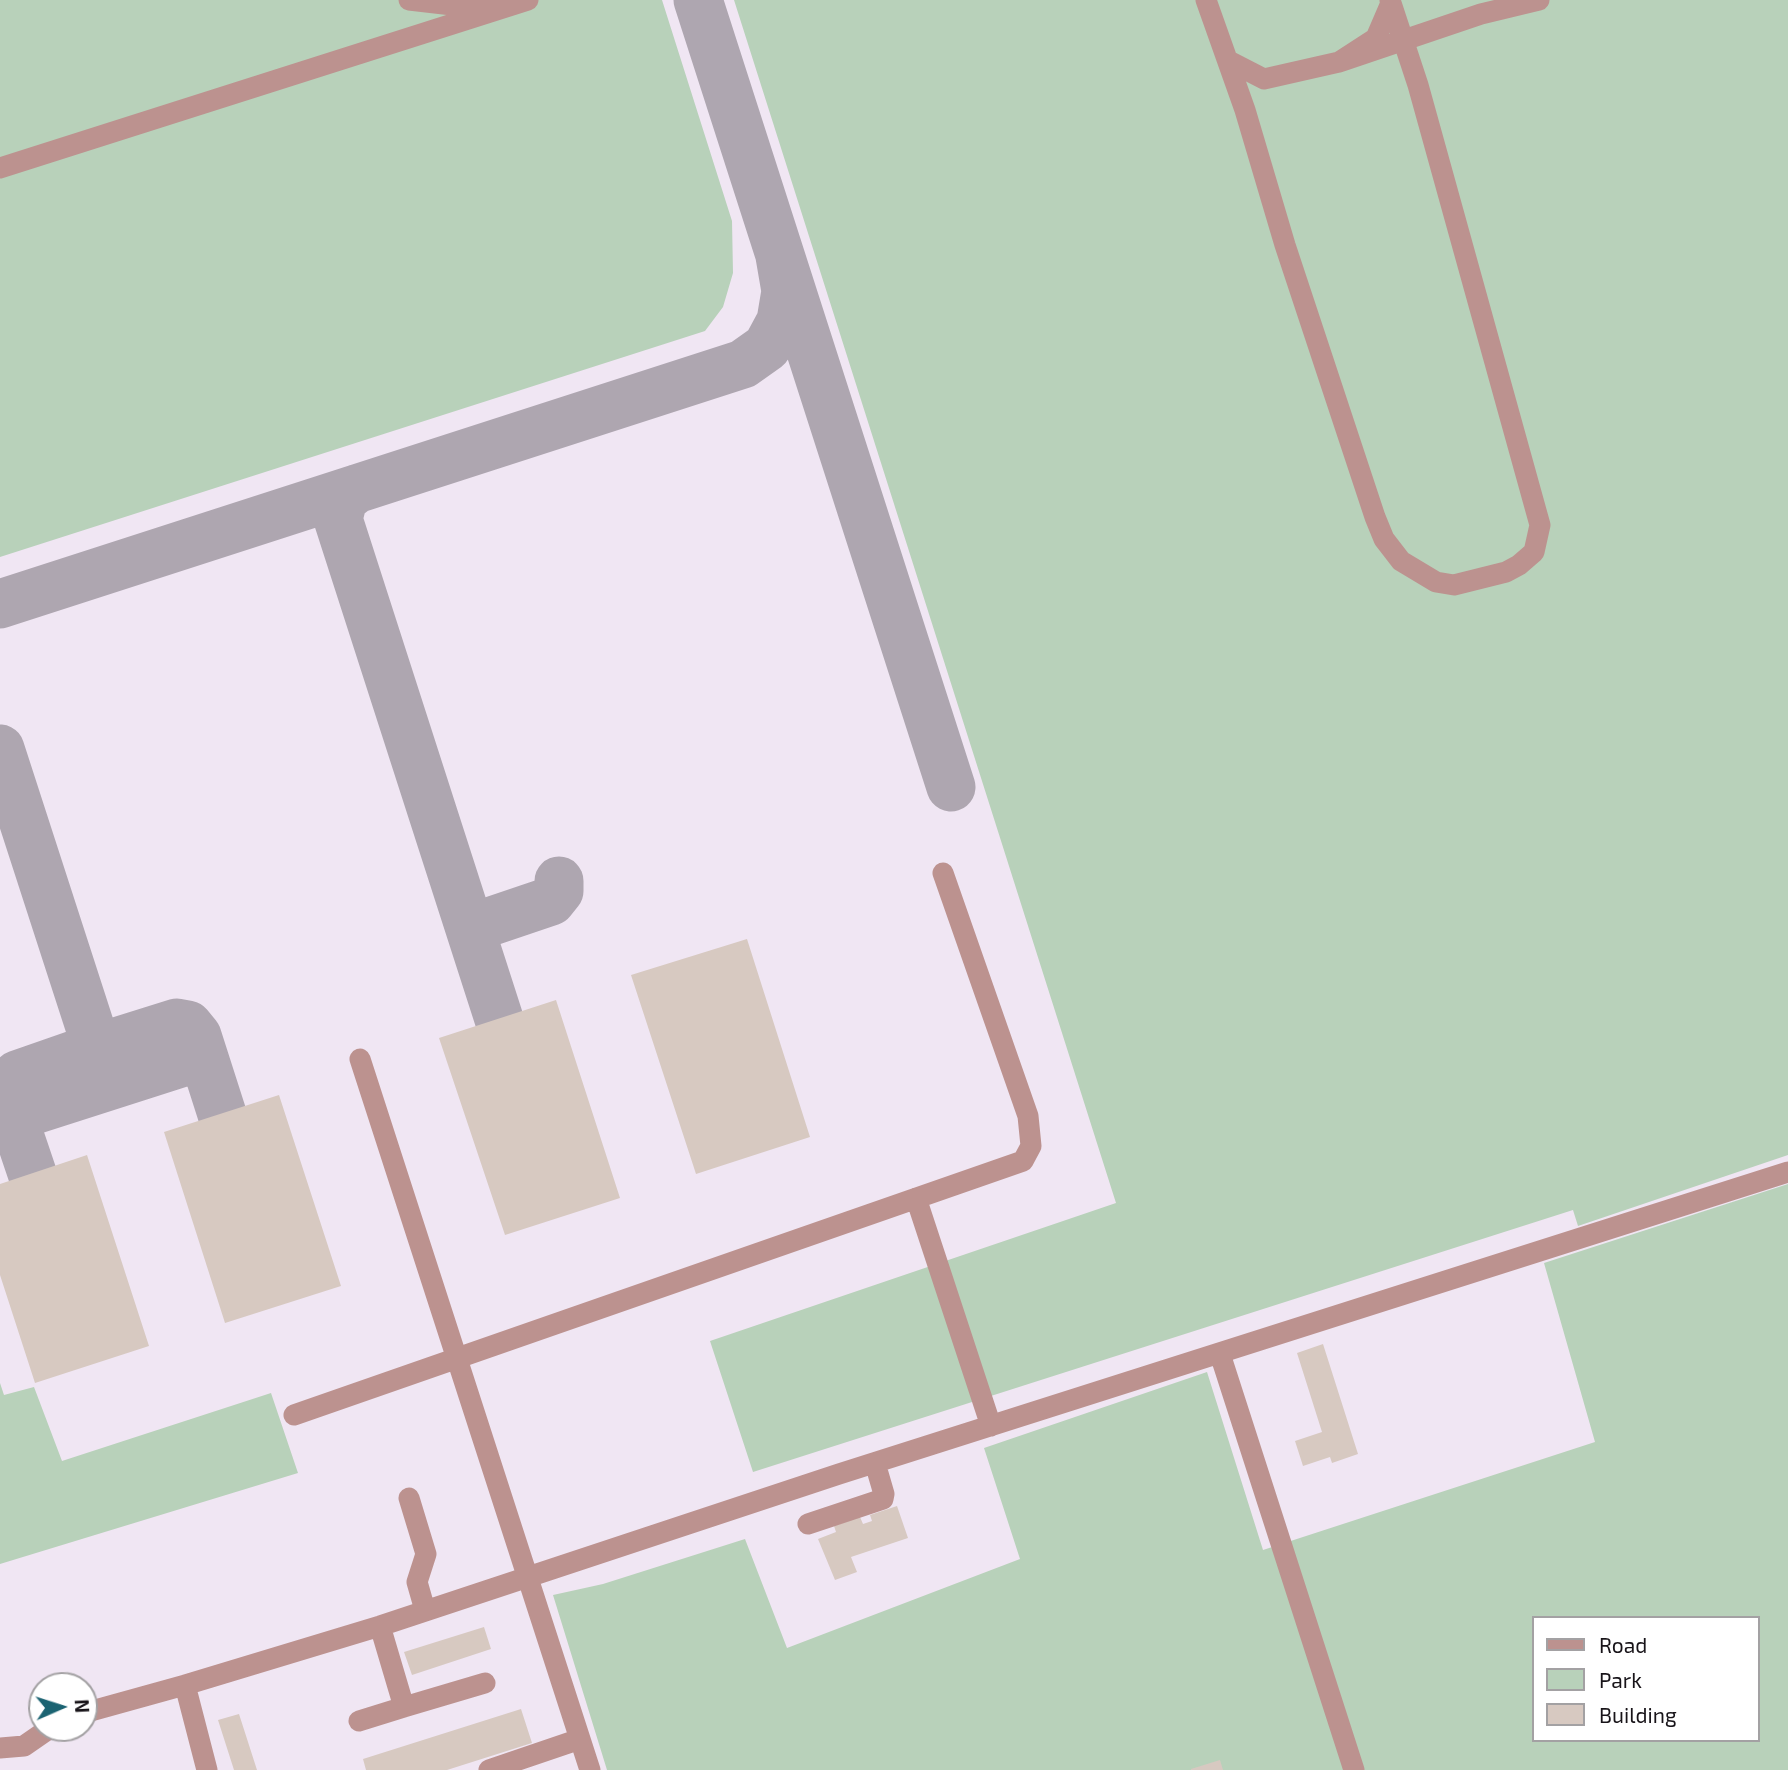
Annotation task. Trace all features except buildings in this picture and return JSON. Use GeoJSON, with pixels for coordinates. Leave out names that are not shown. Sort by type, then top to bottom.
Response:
{"type":"FeatureCollection","features":[{"type":"Feature","properties":{"kind":"lane"},"geometry":{"type":"LineString","coordinates":[[409,0],[495,10]]}},
{"type":"Feature","properties":{"kind":"lane"},"geometry":{"type":"LineString","coordinates":[[0,168],[528,0]]}},
{"type":"Feature","properties":{"kind":"lane"},"geometry":{"type":"LineString","coordinates":[[1206,0],[1229,61],[1289,257],[1384,538],[1401,561],[1436,582],[1468,583],[1506,572],[1534,552],[1540,525],[1391,1]]}},
{"type":"Feature","properties":{"kind":"lane"},"geometry":{"type":"LineString","coordinates":[[1229,61],[1264,79],[1339,62],[1539,0]]}},
{"type":"Feature","properties":{"kind":"lane"},"geometry":{"type":"LineString","coordinates":[[1339,62],[1376,38],[1391,1]]}},
{"type":"Feature","properties":{"kind":"lane"},"geometry":{"type":"LineString","coordinates":[[1245,110],[1264,79]]}},
{"type":"Feature","properties":{"kind":"lane"},"geometry":{"type":"LineString","coordinates":[[294,1415],[1023,1161],[1031,1146],[1028,1116],[943,873]]}},
{"type":"Feature","properties":{"kind":"lane"},"geometry":{"type":"LineString","coordinates":[[360,1059],[590,1770]]}},
{"type":"Feature","properties":{"kind":"lane"},"geometry":{"type":"LineString","coordinates":[[98,1709],[380,1626],[875,1463],[1788,1172]]}},
{"type":"Feature","properties":{"kind":"lane"},"geometry":{"type":"LineString","coordinates":[[916,1198],[991,1426]]}},
{"type":"Feature","properties":{"kind":"lane"},"geometry":{"type":"LineString","coordinates":[[1220,1354],[1354,1770]]}},
{"type":"Feature","properties":{"kind":"lane"},"geometry":{"type":"LineString","coordinates":[[808,1524],[883,1499],[875,1463]]}},
{"type":"Feature","properties":{"kind":"lane"},"geometry":{"type":"LineString","coordinates":[[409,1498],[426,1554],[417,1582],[425,1611]]}},
{"type":"Feature","properties":{"kind":"lane"},"geometry":{"type":"LineString","coordinates":[[380,1626],[404,1707]]}},
{"type":"Feature","properties":{"kind":"lane"},"geometry":{"type":"LineString","coordinates":[[359,1721],[485,1684]]}},
{"type":"Feature","properties":{"kind":"lane"},"geometry":{"type":"LineString","coordinates":[[185,1685],[207,1770]]}},
{"type":"Feature","properties":{"kind":"lane"},"geometry":{"type":"LineString","coordinates":[[489,1770],[580,1739]]}},
{"type":"Feature","properties":{"kind":"lane"},"geometry":{"type":"LineString","coordinates":[[0,1748],[24,1746],[30,1742]]}},
{"type":"Feature","properties":{"kind":"green space"},"geometry":{"type":"Polygon","coordinates":[[[0,0],[662,0],[732,221],[733,273],[723,307],[705,331],[0,557],[0,0]]]}},
{"type":"Feature","properties":{"kind":"green space"},"geometry":{"type":"Polygon","coordinates":[[[734,0],[1788,0],[1788,1155],[1578,1226],[1573,1210],[753,1472],[710,1341],[1116,1203],[734,0]]]}},
{"type":"Feature","properties":{"kind":"green space"},"geometry":{"type":"Polygon","coordinates":[[[1788,1184],[1788,1770],[607,1770],[553,1595],[603,1584],[745,1539],[787,1648],[1020,1559],[984,1448],[1207,1372],[1263,1550],[1595,1442],[1544,1263],[1788,1184]]]}},
{"type":"Feature","properties":{"kind":"green space"},"geometry":{"type":"Polygon","coordinates":[[[0,1383],[4,1395],[34,1387],[62,1461],[271,1393],[298,1473],[0,1564],[0,1383]]]}},
{"type":"Feature","properties":{"kind":"taxiway"},"geometry":{"type":"LineString","coordinates":[[698,0],[951,787]]}},
{"type":"Feature","properties":{"kind":"taxiway"},"geometry":{"type":"LineString","coordinates":[[0,604],[743,364],[767,347],[781,321],[786,291],[780,256]]}},
{"type":"Feature","properties":{"kind":"taxiway"},"geometry":{"type":"LineString","coordinates":[[356,489],[343,499],[338,519],[499,1019]]}},
{"type":"Feature","properties":{"kind":"taxiway"},"geometry":{"type":"LineString","coordinates":[[0,749],[91,1030]]}},
{"type":"Feature","properties":{"kind":"taxiway"},"geometry":{"type":"LineString","coordinates":[[476,945],[476,934],[483,924],[551,901],[559,891],[559,881]]}},
{"type":"Feature","properties":{"kind":"taxiway"},"geometry":{"type":"LineString","coordinates":[[32,1173],[7,1099],[7,1085],[17,1075],[83,1052],[91,1042],[91,1030],[97,1040],[110,1044],[177,1023],[188,1025],[197,1036],[222,1114]]}},
{"type":"Feature","properties":{"kind":"taxiway"},"geometry":{"type":"LineString","coordinates":[[7,1099],[18,1110],[31,1111],[187,1061],[197,1050],[197,1036]]}}]}
